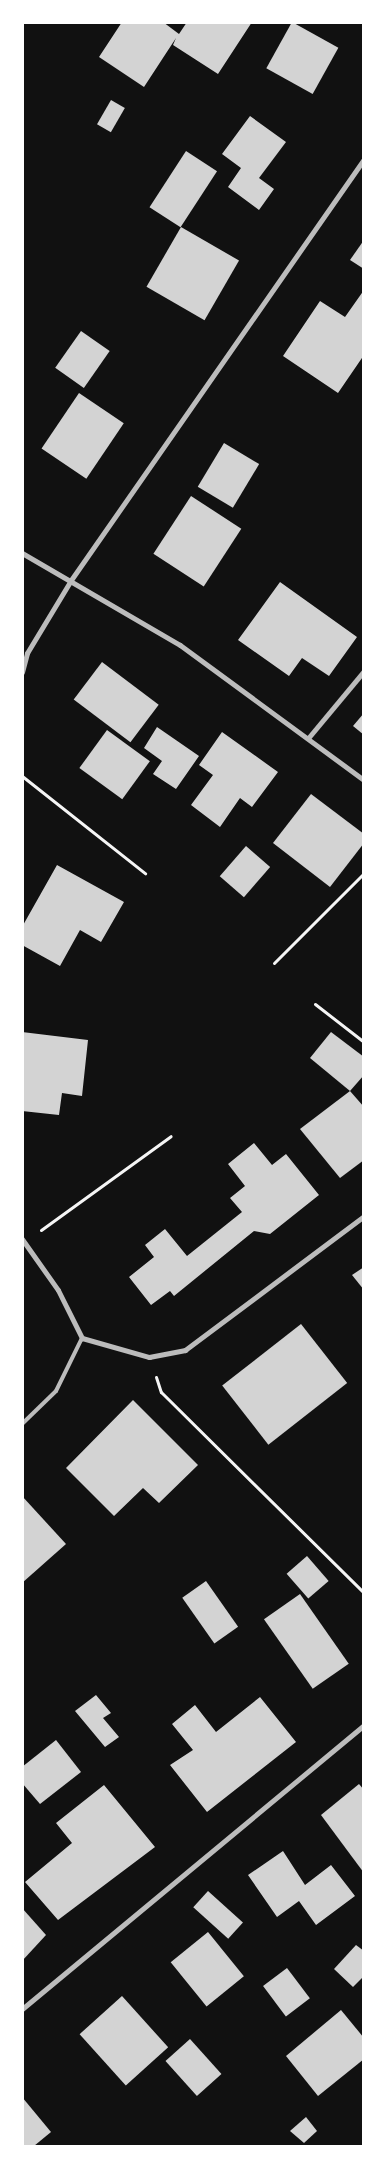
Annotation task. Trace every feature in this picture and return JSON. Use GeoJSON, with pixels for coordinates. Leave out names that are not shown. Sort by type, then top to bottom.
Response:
{"type":"FeatureCollection","features":[{"type":"Feature","properties":{"kind":"street"},"geometry":{"type":"LineString","coordinates":[[22,672],[27,653],[71,580],[364,159]]}},
{"type":"Feature","properties":{"kind":"street"},"geometry":{"type":"LineString","coordinates":[[22,553],[180,645],[309,737],[364,780]]}},
{"type":"Feature","properties":{"kind":"street"},"geometry":{"type":"LineString","coordinates":[[309,737],[364,670]]}},
{"type":"Feature","properties":{"kind":"street"},"geometry":{"type":"LineString","coordinates":[[23,1240],[58,1290],[82,1338],[149,1357],[185,1350],[364,1216]]}},
{"type":"Feature","properties":{"kind":"street"},"geometry":{"type":"LineString","coordinates":[[22,2009],[364,1725]]}},
{"type":"Feature","properties":{"kind":"lane"},"geometry":{"type":"LineString","coordinates":[[22,1424],[56,1391],[82,1338]]}},
{"type":"Feature","properties":{"kind":"path"},"geometry":{"type":"LineString","coordinates":[[22,776],[145,873]]}},
{"type":"Feature","properties":{"kind":"path"},"geometry":{"type":"LineString","coordinates":[[274,963],[364,873]]}},
{"type":"Feature","properties":{"kind":"path"},"geometry":{"type":"LineString","coordinates":[[315,1004],[364,1042]]}},
{"type":"Feature","properties":{"kind":"path"},"geometry":{"type":"LineString","coordinates":[[23,1240],[171,1136]]}},
{"type":"Feature","properties":{"kind":"path"},"geometry":{"type":"LineString","coordinates":[[161,1392],[364,1593]]}},
{"type":"Feature","properties":{"kind":"building"},"geometry":{"type":"Polygon","coordinates":[[[122,22],[163,22],[179,34],[187,22],[252,22],[218,74],[173,45],[176,38],[144,87],[99,57],[122,22]]]}},
{"type":"Feature","properties":{"kind":"building"},"geometry":{"type":"Polygon","coordinates":[[[292,22],[338,48],[313,94],[266,68],[292,22]]]}},
{"type":"Feature","properties":{"kind":"building"},"geometry":{"type":"Polygon","coordinates":[[[111,100],[125,108],[111,132],[97,124],[111,100]]]}},
{"type":"Feature","properties":{"kind":"building"},"geometry":{"type":"Polygon","coordinates":[[[250,116],[286,142],[259,178],[274,189],[259,210],[228,187],[241,168],[222,154],[250,116]]]}},
{"type":"Feature","properties":{"kind":"building"},"geometry":{"type":"Polygon","coordinates":[[[186,151],[217,171],[181,227],[150,207],[186,151]]]}},
{"type":"Feature","properties":{"kind":"building"},"geometry":{"type":"Polygon","coordinates":[[[181,227],[239,260],[205,320],[146,287],[181,227]]]}},
{"type":"Feature","properties":{"kind":"building"},"geometry":{"type":"Polygon","coordinates":[[[364,240],[364,269],[350,260],[364,240]]]}},
{"type":"Feature","properties":{"kind":"building"},"geometry":{"type":"Polygon","coordinates":[[[364,290],[364,355],[338,393],[283,356],[320,301],[345,317],[364,290]]]}},
{"type":"Feature","properties":{"kind":"building"},"geometry":{"type":"Polygon","coordinates":[[[81,331],[110,351],[84,388],[55,368],[81,331]]]}},
{"type":"Feature","properties":{"kind":"building"},"geometry":{"type":"Polygon","coordinates":[[[79,393],[124,423],[86,479],[42,449],[79,393]]]}},
{"type":"Feature","properties":{"kind":"building"},"geometry":{"type":"Polygon","coordinates":[[[224,443],[259,464],[233,508],[198,487],[224,443]]]}},
{"type":"Feature","properties":{"kind":"building"},"geometry":{"type":"Polygon","coordinates":[[[191,496],[241,529],[204,587],[153,554],[191,496]]]}},
{"type":"Feature","properties":{"kind":"building"},"geometry":{"type":"Polygon","coordinates":[[[280,582],[357,637],[329,676],[302,658],[289,676],[238,640],[280,582]]]}},
{"type":"Feature","properties":{"kind":"building"},"geometry":{"type":"Polygon","coordinates":[[[102,662],[159,705],[130,742],[74,700],[102,662]]]}},
{"type":"Feature","properties":{"kind":"building"},"geometry":{"type":"Polygon","coordinates":[[[364,713],[364,735],[353,726],[364,713]]]}},
{"type":"Feature","properties":{"kind":"building"},"geometry":{"type":"Polygon","coordinates":[[[157,727],[199,756],[176,789],[153,774],[162,761],[144,748],[157,727]]]}},
{"type":"Feature","properties":{"kind":"building"},"geometry":{"type":"Polygon","coordinates":[[[107,730],[150,761],[122,799],[79,768],[107,730]]]}},
{"type":"Feature","properties":{"kind":"building"},"geometry":{"type":"Polygon","coordinates":[[[222,732],[278,772],[252,807],[240,798],[220,827],[191,805],[213,775],[199,765],[222,732]]]}},
{"type":"Feature","properties":{"kind":"building"},"geometry":{"type":"Polygon","coordinates":[[[311,794],[364,834],[364,843],[330,887],[273,843],[311,794]]]}},
{"type":"Feature","properties":{"kind":"building"},"geometry":{"type":"Polygon","coordinates":[[[246,846],[270,867],[244,897],[220,876],[246,846]]]}},
{"type":"Feature","properties":{"kind":"building"},"geometry":{"type":"Polygon","coordinates":[[[57,865],[124,902],[101,942],[80,930],[60,966],[22,945],[22,927],[57,865]]]}},
{"type":"Feature","properties":{"kind":"building"},"geometry":{"type":"Polygon","coordinates":[[[22,1032],[88,1040],[82,1096],[62,1093],[59,1115],[22,1111],[22,1032]]]}},
{"type":"Feature","properties":{"kind":"building"},"geometry":{"type":"Polygon","coordinates":[[[331,1032],[364,1057],[364,1075],[350,1091],[310,1058],[331,1032]]]}},
{"type":"Feature","properties":{"kind":"building"},"geometry":{"type":"Polygon","coordinates":[[[350,1091],[364,1107],[364,1160],[340,1178],[300,1129],[350,1091]]]}},
{"type":"Feature","properties":{"kind":"building"},"geometry":{"type":"Polygon","coordinates":[[[254,1143],[272,1165],[286,1154],[319,1195],[270,1234],[254,1231],[174,1296],[170,1291],[151,1305],[129,1277],[154,1257],[145,1245],[165,1229],[187,1256],[242,1212],[230,1198],[245,1186],[228,1164],[254,1143]]]}},
{"type":"Feature","properties":{"kind":"building"},"geometry":{"type":"Polygon","coordinates":[[[364,1267],[364,1290],[352,1275],[364,1267]]]}},
{"type":"Feature","properties":{"kind":"building"},"geometry":{"type":"Polygon","coordinates":[[[301,1324],[347,1383],[268,1445],[222,1386],[301,1324]]]}},
{"type":"Feature","properties":{"kind":"building"},"geometry":{"type":"Polygon","coordinates":[[[133,1400],[198,1465],[159,1503],[143,1488],[114,1516],[66,1468],[133,1400]]]}},
{"type":"Feature","properties":{"kind":"building"},"geometry":{"type":"Polygon","coordinates":[[[22,1496],[66,1544],[22,1583],[22,1496]]]}},
{"type":"Feature","properties":{"kind":"building"},"geometry":{"type":"Polygon","coordinates":[[[307,1556],[329,1581],[308,1599],[287,1574],[307,1556]]]}},
{"type":"Feature","properties":{"kind":"building"},"geometry":{"type":"Polygon","coordinates":[[[206,1581],[238,1627],[214,1644],[182,1598],[206,1581]]]}},
{"type":"Feature","properties":{"kind":"building"},"geometry":{"type":"Polygon","coordinates":[[[300,1594],[349,1664],[313,1689],[264,1619],[300,1594]]]}},
{"type":"Feature","properties":{"kind":"building"},"geometry":{"type":"Polygon","coordinates":[[[96,1695],[111,1713],[103,1718],[119,1737],[105,1747],[75,1711],[96,1695]]]}},
{"type":"Feature","properties":{"kind":"building"},"geometry":{"type":"Polygon","coordinates":[[[260,1697],[296,1742],[207,1812],[170,1765],[193,1750],[172,1724],[195,1705],[216,1732],[260,1697]]]}},
{"type":"Feature","properties":{"kind":"building"},"geometry":{"type":"Polygon","coordinates":[[[56,1740],[81,1772],[40,1804],[22,1783],[22,1767],[56,1740]]]}},
{"type":"Feature","properties":{"kind":"building"},"geometry":{"type":"Polygon","coordinates":[[[359,1784],[364,1790],[364,1873],[321,1815],[359,1784]]]}},
{"type":"Feature","properties":{"kind":"building"},"geometry":{"type":"Polygon","coordinates":[[[104,1785],[155,1847],[58,1920],[25,1882],[72,1843],[56,1823],[104,1785]]]}},
{"type":"Feature","properties":{"kind":"building"},"geometry":{"type":"Polygon","coordinates":[[[283,1851],[305,1885],[331,1865],[355,1896],[316,1925],[299,1901],[277,1917],[248,1875],[283,1851]]]}},
{"type":"Feature","properties":{"kind":"building"},"geometry":{"type":"Polygon","coordinates":[[[208,1891],[243,1922],[228,1939],[193,1907],[208,1891]]]}},
{"type":"Feature","properties":{"kind":"building"},"geometry":{"type":"Polygon","coordinates":[[[22,1908],[46,1935],[22,1961],[22,1908]]]}},
{"type":"Feature","properties":{"kind":"building"},"geometry":{"type":"Polygon","coordinates":[[[208,1932],[244,1976],[207,2007],[171,1962],[208,1932]]]}},
{"type":"Feature","properties":{"kind":"building"},"geometry":{"type":"Polygon","coordinates":[[[356,1945],[364,1951],[364,1976],[353,1987],[334,1969],[356,1945]]]}},
{"type":"Feature","properties":{"kind":"building"},"geometry":{"type":"Polygon","coordinates":[[[287,1968],[310,1998],[286,2016],[263,1986],[287,1968]]]}},
{"type":"Feature","properties":{"kind":"building"},"geometry":{"type":"Polygon","coordinates":[[[122,1996],[168,2047],[126,2085],[80,2034],[122,1996]]]}},
{"type":"Feature","properties":{"kind":"building"},"geometry":{"type":"Polygon","coordinates":[[[341,2010],[364,2038],[364,2059],[318,2096],[286,2056],[341,2010]]]}},
{"type":"Feature","properties":{"kind":"building"},"geometry":{"type":"Polygon","coordinates":[[[190,2039],[221,2074],[197,2096],[165,2061],[190,2039]]]}},
{"type":"Feature","properties":{"kind":"building"},"geometry":{"type":"Polygon","coordinates":[[[22,2097],[51,2132],[34,2146],[22,2146],[22,2097]]]}},
{"type":"Feature","properties":{"kind":"building"},"geometry":{"type":"Polygon","coordinates":[[[306,2117],[317,2131],[304,2143],[290,2131],[306,2117]]]}}]}
